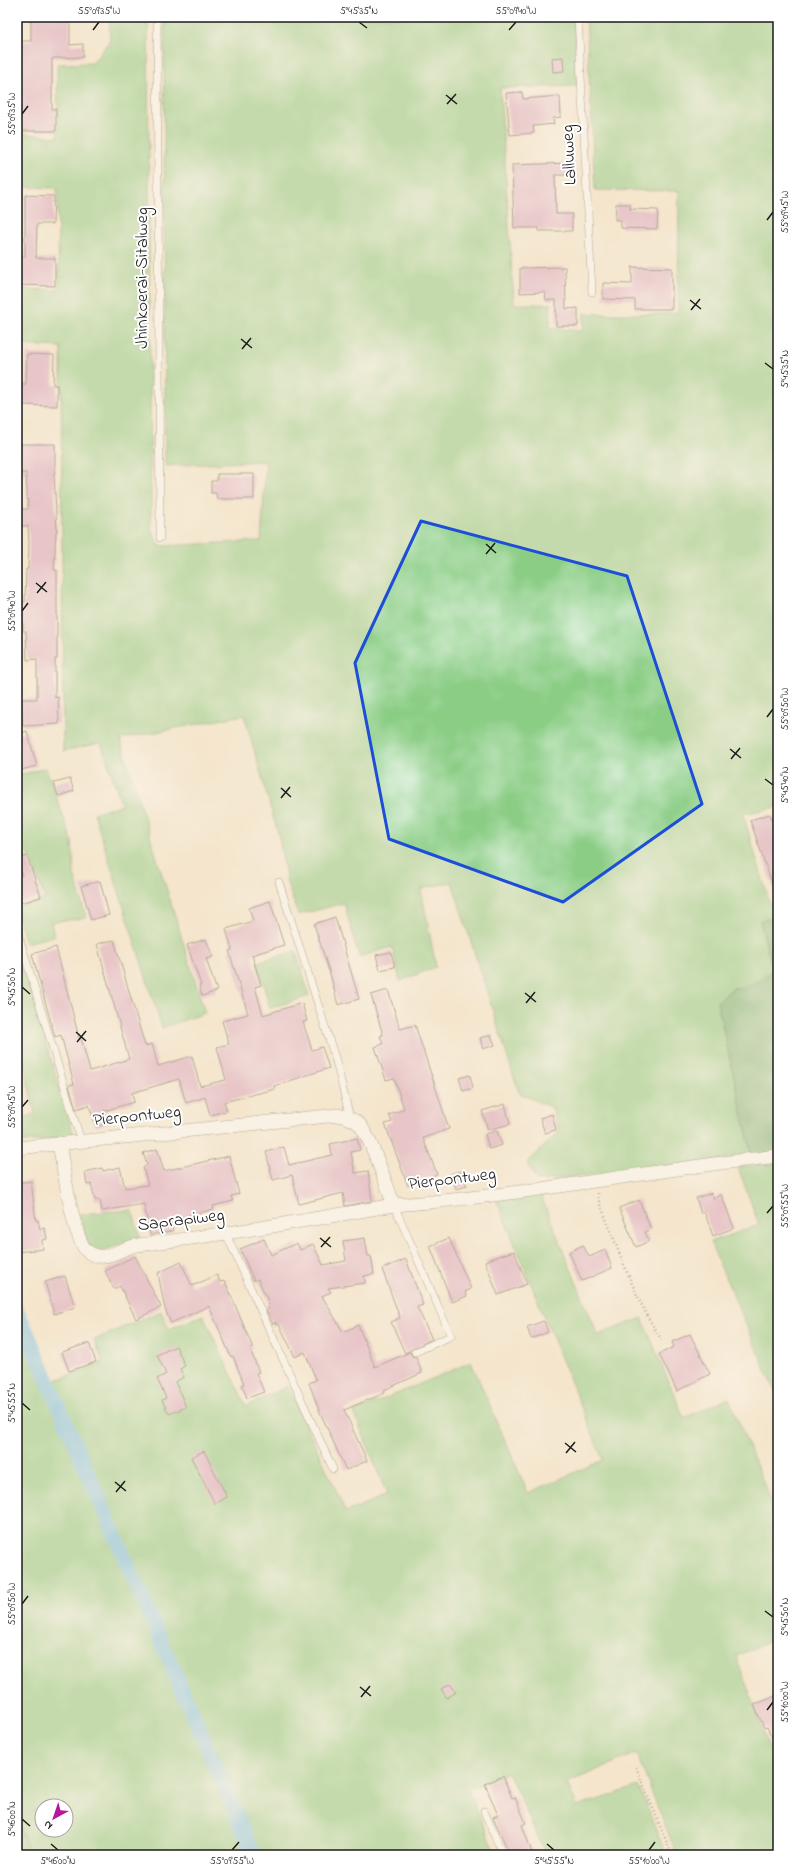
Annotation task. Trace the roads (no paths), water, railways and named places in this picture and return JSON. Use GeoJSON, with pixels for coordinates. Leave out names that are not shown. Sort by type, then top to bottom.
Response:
{"type":"FeatureCollection","features":[{"type":"Feature","properties":{"kind":"street","name":"Pierpontweg"},"geometry":{"type":"LineString","coordinates":[[17,1148],[338,1115],[350,1118],[359,1123],[367,1135],[394,1205],[597,1181],[778,1156]]}},
{"type":"Feature","properties":{"kind":"street","name":"Saprapiweg"},"geometry":{"type":"LineString","coordinates":[[59,1143],[78,1234],[85,1249],[93,1255],[109,1256],[132,1246],[226,1234],[394,1205]]}},
{"type":"Feature","properties":{"kind":"lane","name":"Jhinkoerai-Sitalweg"},"geometry":{"type":"LineString","coordinates":[[157,17],[160,538]]}},
{"type":"Feature","properties":{"kind":"lane","name":"Lalluweg"},"geometry":{"type":"LineString","coordinates":[[578,17],[592,292]]}},
{"type":"Feature","properties":{"kind":"lane"},"geometry":{"type":"LineString","coordinates":[[279,882],[336,1061],[350,1118]]}},
{"type":"Feature","properties":{"kind":"lane"},"geometry":{"type":"LineString","coordinates":[[17,930],[81,1141]]}},
{"type":"Feature","properties":{"kind":"lane"},"geometry":{"type":"LineString","coordinates":[[394,1205],[451,1336],[415,1352]]}},
{"type":"Feature","properties":{"kind":"lane"},"geometry":{"type":"LineString","coordinates":[[226,1234],[333,1469]]}},
{"type":"Feature","properties":{"kind":"lane"},"geometry":{"type":"LineString","coordinates":[[484,1811],[503,1855]]}},
{"type":"Feature","properties":{"kind":"waterway"},"geometry":{"type":"LineString","coordinates":[[17,1310],[254,1855]]}}]}
